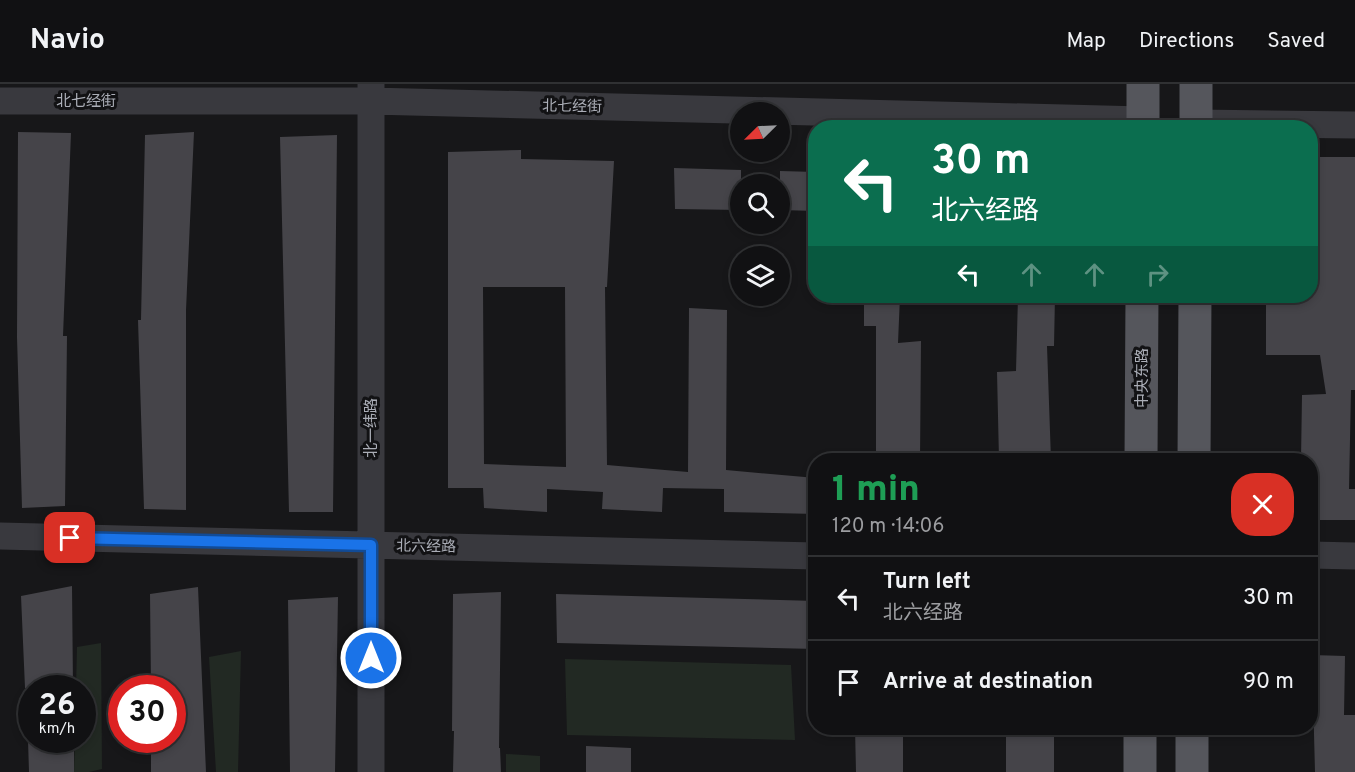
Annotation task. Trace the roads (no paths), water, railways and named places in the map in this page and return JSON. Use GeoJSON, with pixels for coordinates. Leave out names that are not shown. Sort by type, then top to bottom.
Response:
{"type":"FeatureCollection","features":[{"type":"Feature","properties":{"kind":"main road"},"geometry":{"type":"LineString","coordinates":[[1143,84],[1143,120]]}},
{"type":"Feature","properties":{"kind":"main road"},"geometry":{"type":"LineString","coordinates":[[1196,84],[1196,120]]}},
{"type":"Feature","properties":{"kind":"main road","name":"中央东路"},"geometry":{"type":"LineString","coordinates":[[1141,453],[1142,303]]}},
{"type":"Feature","properties":{"kind":"main road"},"geometry":{"type":"LineString","coordinates":[[1194,453],[1195,303]]}},
{"type":"Feature","properties":{"kind":"main road"},"geometry":{"type":"LineString","coordinates":[[1140,735],[1140,772]]}},
{"type":"Feature","properties":{"kind":"main road"},"geometry":{"type":"LineString","coordinates":[[1192,735],[1192,772]]}},
{"type":"Feature","properties":{"kind":"street","name":"北七经街"},"geometry":{"type":"LineString","coordinates":[[0,101],[371,93],[1043,120]]}},
{"type":"Feature","properties":{"kind":"street","name":"北一纬路"},"geometry":{"type":"LineString","coordinates":[[371,93],[371,772]]}},
{"type":"Feature","properties":{"kind":"street"},"geometry":{"type":"LineString","coordinates":[[1318,125],[1355,125]]}},
{"type":"Feature","properties":{"kind":"street","name":"北六经路"},"geometry":{"type":"LineString","coordinates":[[0,536],[808,556]]}},
{"type":"Feature","properties":{"kind":"street"},"geometry":{"type":"LineString","coordinates":[[1318,555],[1355,556]]}}]}
